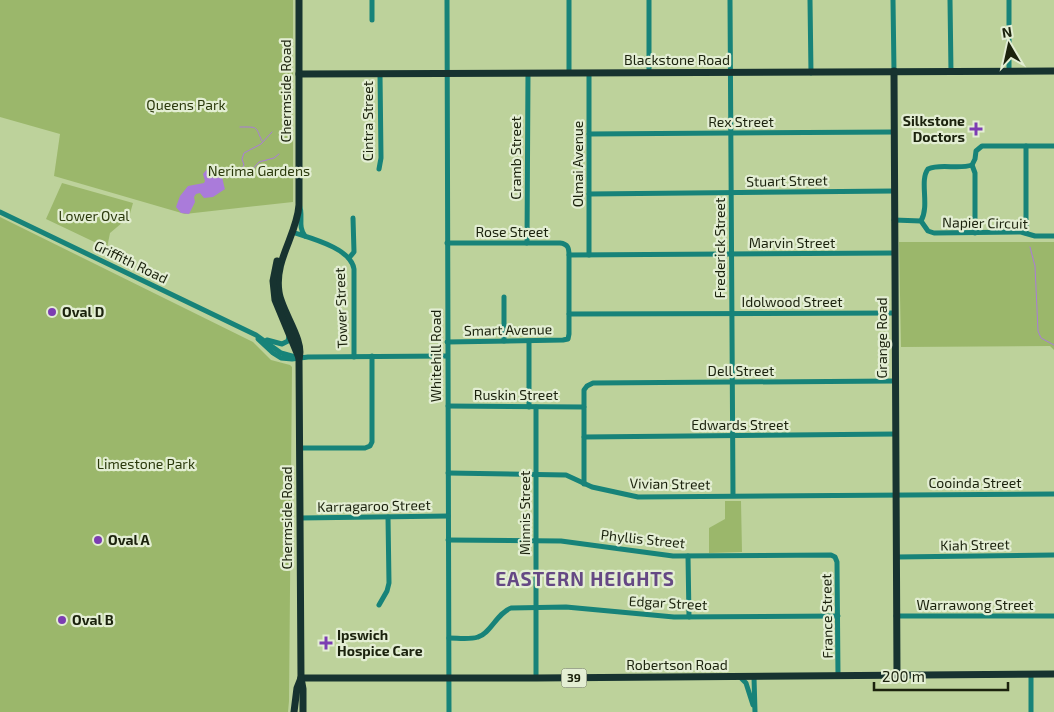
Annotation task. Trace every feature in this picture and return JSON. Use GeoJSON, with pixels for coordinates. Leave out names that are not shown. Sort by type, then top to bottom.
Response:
{"type":"FeatureCollection","features":[{"type":"Feature","properties":{"kind":"main road","name":"Chermside Road"},"geometry":{"type":"LineString","coordinates":[[299,0],[299,204],[292,232],[277,261],[273,287],[277,307],[299,358]]}},
{"type":"Feature","properties":{"kind":"main road","name":"Grange Road"},"geometry":{"type":"LineString","coordinates":[[894,71],[897,675]]}},
{"type":"Feature","properties":{"kind":"main road","name":"Blackstone Road"},"geometry":{"type":"LineString","coordinates":[[299,74],[1054,72]]}},
{"type":"Feature","properties":{"kind":"main road","name":"Chermside Road"},"geometry":{"type":"LineString","coordinates":[[288,240],[280,267],[278,290],[283,308],[300,346],[301,678],[303,712]]}},
{"type":"Feature","properties":{"kind":"main road","name":"Robertson Road"},"geometry":{"type":"LineString","coordinates":[[301,678],[449,679],[1054,674]]}},
{"type":"Feature","properties":{"kind":"main road","name":"Chermside Road"},"geometry":{"type":"LineString","coordinates":[[294,712],[296,688],[301,678]]}},
{"type":"Feature","properties":{"kind":"street"},"geometry":{"type":"LineString","coordinates":[[372,0],[372,20]]}},
{"type":"Feature","properties":{"kind":"street","name":"Whitehill Road"},"geometry":{"type":"LineString","coordinates":[[447,0],[450,712]]}},
{"type":"Feature","properties":{"kind":"street"},"geometry":{"type":"LineString","coordinates":[[569,0],[569,73]]}},
{"type":"Feature","properties":{"kind":"street"},"geometry":{"type":"LineString","coordinates":[[649,0],[649,72]]}},
{"type":"Feature","properties":{"kind":"street","name":"Frederick Street"},"geometry":{"type":"LineString","coordinates":[[730,0],[732,496]]}},
{"type":"Feature","properties":{"kind":"street"},"geometry":{"type":"LineString","coordinates":[[810,0],[811,73]]}},
{"type":"Feature","properties":{"kind":"street","name":"Grange Road"},"geometry":{"type":"LineString","coordinates":[[893,0],[894,71]]}},
{"type":"Feature","properties":{"kind":"street"},"geometry":{"type":"LineString","coordinates":[[950,0],[951,72]]}},
{"type":"Feature","properties":{"kind":"street"},"geometry":{"type":"LineString","coordinates":[[1009,0],[1009,72]]}},
{"type":"Feature","properties":{"kind":"street","name":"Cramb Street"},"geometry":{"type":"LineString","coordinates":[[527,243],[528,73]]}},
{"type":"Feature","properties":{"kind":"street","name":"Olmai Avenue"},"geometry":{"type":"LineString","coordinates":[[589,73],[589,255]]}},
{"type":"Feature","properties":{"kind":"street","name":"Cintra Street"},"geometry":{"type":"LineString","coordinates":[[379,169],[381,158],[380,74]]}},
{"type":"Feature","properties":{"kind":"street","name":"Rex Street"},"geometry":{"type":"LineString","coordinates":[[589,134],[894,132]]}},
{"type":"Feature","properties":{"kind":"street"},"geometry":{"type":"LineString","coordinates":[[1026,146],[1026,233]]}},
{"type":"Feature","properties":{"kind":"street"},"geometry":{"type":"LineString","coordinates":[[975,233],[975,173],[972,165],[976,151],[980,147],[1054,146]]}},
{"type":"Feature","properties":{"kind":"street","name":"Napier Circuit"},"geometry":{"type":"LineString","coordinates":[[921,221],[925,210],[925,176],[927,170],[972,165]]}},
{"type":"Feature","properties":{"kind":"street","name":"Stuart Street"},"geometry":{"type":"LineString","coordinates":[[589,194],[894,191]]}},
{"type":"Feature","properties":{"kind":"street"},"geometry":{"type":"LineString","coordinates":[[299,204],[302,212],[300,229],[306,237]]}},
{"type":"Feature","properties":{"kind":"street","name":"Griffith Road"},"geometry":{"type":"LineString","coordinates":[[0,212],[252,333],[281,353],[299,358]]}},
{"type":"Feature","properties":{"kind":"street","name":"Tower Street"},"geometry":{"type":"LineString","coordinates":[[349,258],[354,252],[353,218]]}},
{"type":"Feature","properties":{"kind":"street","name":"Napier Circuit"},"geometry":{"type":"LineString","coordinates":[[894,220],[921,221]]}},
{"type":"Feature","properties":{"kind":"street","name":"Napier Circuit"},"geometry":{"type":"LineString","coordinates":[[921,221],[928,231],[934,233],[1026,233],[1035,236],[1054,236]]}},
{"type":"Feature","properties":{"kind":"street","name":"Tower Street"},"geometry":{"type":"LineString","coordinates":[[292,232],[330,246],[349,258],[354,268],[354,357]]}},
{"type":"Feature","properties":{"kind":"street","name":"Rose Street"},"geometry":{"type":"LineString","coordinates":[[447,244],[563,243],[568,248],[569,255]]}},
{"type":"Feature","properties":{"kind":"street","name":"Marvin Street"},"geometry":{"type":"LineString","coordinates":[[569,255],[894,253]]}},
{"type":"Feature","properties":{"kind":"street"},"geometry":{"type":"LineString","coordinates":[[569,255],[569,314]]}},
{"type":"Feature","properties":{"kind":"street"},"geometry":{"type":"LineString","coordinates":[[504,297],[504,341]]}},
{"type":"Feature","properties":{"kind":"street","name":"Idolwood Street"},"geometry":{"type":"LineString","coordinates":[[569,314],[895,313]]}},
{"type":"Feature","properties":{"kind":"street","name":"Smart Avenue"},"geometry":{"type":"LineString","coordinates":[[447,342],[568,339],[569,314]]}},
{"type":"Feature","properties":{"kind":"street","name":"Griffith Road"},"geometry":{"type":"LineString","coordinates":[[252,333],[278,356],[288,359],[448,356]]}},
{"type":"Feature","properties":{"kind":"street"},"geometry":{"type":"LineString","coordinates":[[264,340],[282,344],[288,341],[289,336]]}},
{"type":"Feature","properties":{"kind":"street"},"geometry":{"type":"LineString","coordinates":[[529,341],[529,407]]}},
{"type":"Feature","properties":{"kind":"street"},"geometry":{"type":"LineString","coordinates":[[300,448],[365,448],[370,446],[372,442],[372,356]]}},
{"type":"Feature","properties":{"kind":"street","name":"Dell Street"},"geometry":{"type":"LineString","coordinates":[[584,407],[584,390],[593,383],[895,381]]}},
{"type":"Feature","properties":{"kind":"street","name":"Ruskin Street"},"geometry":{"type":"LineString","coordinates":[[448,406],[584,407]]}},
{"type":"Feature","properties":{"kind":"street","name":"Minnis Street"},"geometry":{"type":"LineString","coordinates":[[536,407],[536,678]]}},
{"type":"Feature","properties":{"kind":"street"},"geometry":{"type":"LineString","coordinates":[[584,407],[584,484]]}},
{"type":"Feature","properties":{"kind":"street","name":"Edwards Street"},"geometry":{"type":"LineString","coordinates":[[584,437],[896,434]]}},
{"type":"Feature","properties":{"kind":"street","name":"Vivian Street"},"geometry":{"type":"LineString","coordinates":[[448,473],[566,475],[584,484],[609,492],[638,497],[896,495]]}},
{"type":"Feature","properties":{"kind":"street","name":"Cooinda Street"},"geometry":{"type":"LineString","coordinates":[[896,495],[1054,494]]}},
{"type":"Feature","properties":{"kind":"street","name":"Karragaroo Street"},"geometry":{"type":"LineString","coordinates":[[300,518],[448,516]]}},
{"type":"Feature","properties":{"kind":"street"},"geometry":{"type":"LineString","coordinates":[[379,605],[389,583],[388,517]]}},
{"type":"Feature","properties":{"kind":"street","name":"Phyllis Street"},"geometry":{"type":"LineString","coordinates":[[448,540],[561,541],[673,556],[831,555],[835,557]]}},
{"type":"Feature","properties":{"kind":"street","name":"Kiah Street"},"geometry":{"type":"LineString","coordinates":[[896,557],[1054,555]]}},
{"type":"Feature","properties":{"kind":"street"},"geometry":{"type":"LineString","coordinates":[[688,556],[689,617]]}},
{"type":"Feature","properties":{"kind":"street","name":"France Street"},"geometry":{"type":"LineString","coordinates":[[835,557],[837,562],[838,676]]}},
{"type":"Feature","properties":{"kind":"street","name":"Edgar Street"},"geometry":{"type":"LineString","coordinates":[[449,638],[476,638],[481,636],[503,611],[511,608],[566,608],[689,617],[838,616]]}},
{"type":"Feature","properties":{"kind":"street","name":"Warrawong Street"},"geometry":{"type":"LineString","coordinates":[[896,616],[1054,616]]}},
{"type":"Feature","properties":{"kind":"street"},"geometry":{"type":"LineString","coordinates":[[1031,675],[1031,712]]}},
{"type":"Feature","properties":{"kind":"street"},"geometry":{"type":"LineString","coordinates":[[740,677],[747,685],[754,710]]}},
{"type":"Feature","properties":{"kind":"street"},"geometry":{"type":"LineString","coordinates":[[754,677],[754,710]]}},
{"type":"Feature","properties":{"kind":"green space","name":"Queens Park"},"geometry":{"type":"Polygon","coordinates":[[[0,0],[293,0],[293,202],[185,214],[54,176],[60,134],[0,117],[0,0]]]}},
{"type":"Feature","properties":{"kind":"green space","name":"Lower Oval"},"geometry":{"type":"Polygon","coordinates":[[[62,183],[133,203],[129,217],[110,233],[107,248],[46,219],[62,183]]]}},
{"type":"Feature","properties":{"kind":"green space","name":"Limestone Park"},"geometry":{"type":"Polygon","coordinates":[[[0,217],[253,342],[271,360],[292,367],[288,712],[0,712],[0,217]]]}},
{"type":"Feature","properties":{"kind":"green space"},"geometry":{"type":"Polygon","coordinates":[[[899,242],[1054,242],[1054,350],[1050,346],[901,347],[899,242]]]}},
{"type":"Feature","properties":{"kind":"green space"},"geometry":{"type":"Polygon","coordinates":[[[725,501],[741,501],[742,552],[709,553],[709,528],[725,519],[725,501]]]}},
{"type":"Feature","properties":{"kind":"shaded area"},"geometry":{"type":"Polygon","coordinates":[[[208,168],[217,169],[225,189],[213,197],[204,198],[200,193],[196,194],[194,197],[195,202],[189,214],[181,213],[176,207],[180,196],[188,186],[204,183],[203,174],[208,168]]]}},
{"type":"Feature","properties":{"kind":"waterway"},"geometry":{"type":"LineString","coordinates":[[240,127],[255,128],[262,141]]}},
{"type":"Feature","properties":{"kind":"waterway"},"geometry":{"type":"LineString","coordinates":[[239,172],[244,165],[242,159],[244,153],[261,144],[272,132]]}},
{"type":"Feature","properties":{"kind":"waterway"},"geometry":{"type":"LineString","coordinates":[[223,177],[250,172],[259,162],[274,158],[279,154]]}},
{"type":"Feature","properties":{"kind":"waterway"},"geometry":{"type":"LineString","coordinates":[[1030,247],[1035,266],[1038,331],[1041,338],[1054,345]]}},
{"type":"Feature","properties":{"kind":"place","name":"Silkstone Doctors"},"geometry":{"type":"Point","coordinates":[976,129]}},
{"type":"Feature","properties":{"kind":"place","name":"Oval D"},"geometry":{"type":"Point","coordinates":[52,312]}},
{"type":"Feature","properties":{"kind":"place","name":"Oval A"},"geometry":{"type":"Point","coordinates":[98,540]}},
{"type":"Feature","properties":{"kind":"place","name":"Oval B"},"geometry":{"type":"Point","coordinates":[62,620]}},
{"type":"Feature","properties":{"kind":"place","name":"Ipswich Hospice Care"},"geometry":{"type":"Point","coordinates":[326,643]}},
{"type":"Feature","properties":{"kind":"district","name":"EASTERN HEIGHTS"},"geometry":{"type":"Point","coordinates":[585,579]}},
{"type":"Feature","properties":{"kind":"park label","name":"Nerima Gardens"},"geometry":{"type":"Point","coordinates":[259,171]}}]}
